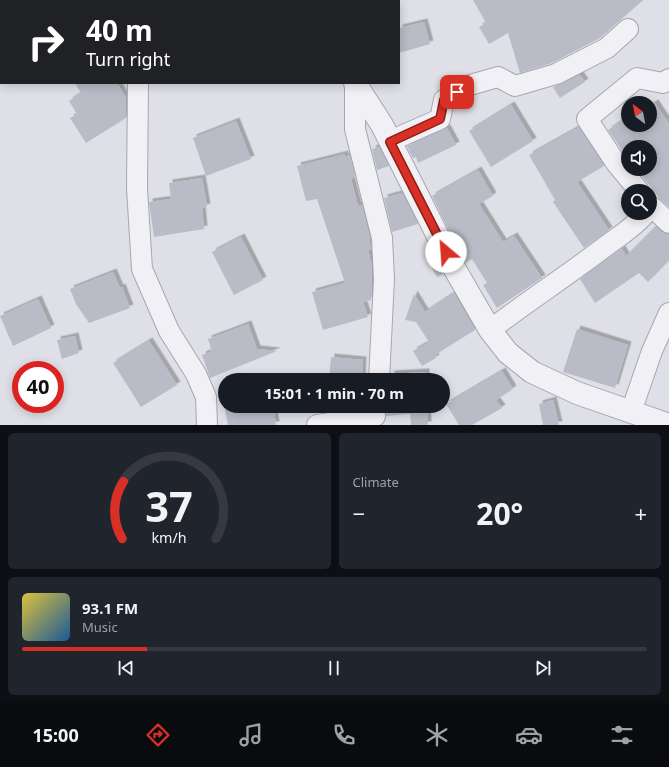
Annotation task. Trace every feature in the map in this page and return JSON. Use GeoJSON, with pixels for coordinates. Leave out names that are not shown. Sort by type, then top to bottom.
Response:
{"type":"FeatureCollection","features":[{"type":"Feature","properties":{"kind":"street"},"geometry":{"type":"LineString","coordinates":[[390,142],[440,119],[444,100],[470,85],[498,77],[515,86],[556,74],[607,48],[628,29]]}},
{"type":"Feature","properties":{"kind":"street"},"geometry":{"type":"LineString","coordinates":[[633,184],[616,164],[587,119],[637,78],[663,83],[669,80]]}},
{"type":"Feature","properties":{"kind":"street"},"geometry":{"type":"LineString","coordinates":[[138,84],[137,188],[142,269],[169,331],[196,374],[206,397],[207,425]]}},
{"type":"Feature","properties":{"kind":"street"},"geometry":{"type":"LineString","coordinates":[[355,84],[382,124],[453,266],[490,330],[508,353],[532,372],[578,393],[669,425]]}},
{"type":"Feature","properties":{"kind":"street"},"geometry":{"type":"LineString","coordinates":[[355,84],[355,128],[382,238],[384,279],[378,373]]}},
{"type":"Feature","properties":{"kind":"street"},"geometry":{"type":"LineString","coordinates":[[657,214],[669,223]]}},
{"type":"Feature","properties":{"kind":"street"},"geometry":{"type":"LineString","coordinates":[[490,330],[632,228],[639,220]]}},
{"type":"Feature","properties":{"kind":"street"},"geometry":{"type":"LineString","coordinates":[[631,412],[652,351],[669,313]]}},
{"type":"Feature","properties":{"kind":"street"},"geometry":{"type":"LineString","coordinates":[[317,425],[375,416]]}},
{"type":"Feature","properties":{"kind":"building"},"geometry":{"type":"Polygon","coordinates":[[[473,0],[643,0],[600,38],[552,63],[520,73],[508,33],[489,44],[479,27],[486,23],[473,0]]]}},
{"type":"Feature","properties":{"kind":"building"},"geometry":{"type":"Polygon","coordinates":[[[424,22],[430,44],[400,53],[400,28],[424,22]]]}},
{"type":"Feature","properties":{"kind":"building"},"geometry":{"type":"Polygon","coordinates":[[[580,75],[585,82],[560,98],[553,87],[580,75]]]}},
{"type":"Feature","properties":{"kind":"building"},"geometry":{"type":"Polygon","coordinates":[[[76,84],[118,84],[126,98],[126,118],[86,143],[70,118],[77,114],[69,101],[81,93],[76,84]]]}},
{"type":"Feature","properties":{"kind":"building"},"geometry":{"type":"Polygon","coordinates":[[[511,105],[533,141],[491,167],[469,131],[511,105]]]}},
{"type":"Feature","properties":{"kind":"building"},"geometry":{"type":"Polygon","coordinates":[[[657,106],[669,124],[669,207],[657,195],[657,184],[648,184],[642,176],[657,176],[657,140],[621,140],[621,149],[608,130],[621,122],[621,132],[657,132],[657,106]]]}},
{"type":"Feature","properties":{"kind":"building"},"geometry":{"type":"Polygon","coordinates":[[[236,121],[251,159],[206,176],[193,138],[236,121]]]}},
{"type":"Feature","properties":{"kind":"building"},"geometry":{"type":"Polygon","coordinates":[[[579,127],[604,166],[577,182],[609,230],[584,248],[553,202],[555,200],[529,155],[579,127]]]}},
{"type":"Feature","properties":{"kind":"building"},"geometry":{"type":"Polygon","coordinates":[[[447,128],[456,145],[418,163],[416,157],[413,158],[407,146],[447,128]]]}},
{"type":"Feature","properties":{"kind":"building"},"geometry":{"type":"Polygon","coordinates":[[[379,147],[389,166],[377,170],[372,149],[379,147]]]}},
{"type":"Feature","properties":{"kind":"building"},"geometry":{"type":"Polygon","coordinates":[[[345,154],[345,157],[350,155],[355,177],[351,179],[358,206],[362,205],[370,239],[371,249],[368,250],[372,266],[371,300],[363,302],[368,317],[323,330],[312,292],[345,283],[317,199],[306,201],[297,166],[345,154]]]}},
{"type":"Feature","properties":{"kind":"building"},"geometry":{"type":"Polygon","coordinates":[[[478,170],[493,196],[479,204],[503,242],[514,236],[542,278],[497,308],[483,285],[487,283],[472,259],[465,263],[432,196],[478,170]]]}},
{"type":"Feature","properties":{"kind":"building"},"geometry":{"type":"Polygon","coordinates":[[[202,178],[207,207],[202,208],[204,229],[154,237],[149,202],[171,199],[169,183],[202,178]]]}},
{"type":"Feature","properties":{"kind":"building"},"geometry":{"type":"Polygon","coordinates":[[[402,193],[418,224],[392,232],[384,198],[402,193]]]}},
{"type":"Feature","properties":{"kind":"building"},"geometry":{"type":"Polygon","coordinates":[[[656,226],[661,232],[669,234],[669,260],[648,282],[639,273],[595,303],[580,279],[622,249],[626,256],[656,226]]]}},
{"type":"Feature","properties":{"kind":"building"},"geometry":{"type":"Polygon","coordinates":[[[241,237],[263,280],[234,295],[212,252],[241,237]]]}},
{"type":"Feature","properties":{"kind":"building"},"geometry":{"type":"Polygon","coordinates":[[[435,258],[443,274],[437,277],[428,261],[435,258]]]}},
{"type":"Feature","properties":{"kind":"building"},"geometry":{"type":"Polygon","coordinates":[[[113,272],[120,288],[122,287],[130,308],[89,323],[76,304],[70,289],[113,272]]]}},
{"type":"Feature","properties":{"kind":"building"},"geometry":{"type":"Polygon","coordinates":[[[454,293],[475,330],[435,355],[436,358],[422,366],[413,351],[429,342],[416,322],[405,320],[414,294],[425,312],[454,293]]]}},
{"type":"Feature","properties":{"kind":"building"},"geometry":{"type":"Polygon","coordinates":[[[38,299],[51,328],[13,346],[0,316],[38,299]]]}},
{"type":"Feature","properties":{"kind":"building"},"geometry":{"type":"Polygon","coordinates":[[[248,324],[257,349],[277,351],[222,373],[218,373],[218,375],[210,378],[202,355],[212,351],[208,339],[248,324]]]}},
{"type":"Feature","properties":{"kind":"building"},"geometry":{"type":"Polygon","coordinates":[[[577,329],[628,345],[615,388],[563,372],[577,329]]]}},
{"type":"Feature","properties":{"kind":"building"},"geometry":{"type":"Polygon","coordinates":[[[75,336],[79,353],[62,359],[57,340],[75,336]]]}},
{"type":"Feature","properties":{"kind":"building"},"geometry":{"type":"Polygon","coordinates":[[[149,341],[177,385],[141,407],[113,363],[149,341]]]}},
{"type":"Feature","properties":{"kind":"building"},"geometry":{"type":"Polygon","coordinates":[[[331,357],[363,360],[362,373],[330,373],[331,357]]]}},
{"type":"Feature","properties":{"kind":"building"},"geometry":{"type":"Polygon","coordinates":[[[502,371],[513,389],[496,400],[502,408],[472,425],[459,425],[450,410],[450,402],[502,371]]]}},
{"type":"Feature","properties":{"kind":"building"},"geometry":{"type":"Polygon","coordinates":[[[553,400],[559,425],[543,425],[539,404],[553,400]]]}},
{"type":"Feature","properties":{"kind":"building"},"geometry":{"type":"Polygon","coordinates":[[[225,413],[274,413],[276,425],[228,425],[225,413]]]}},
{"type":"Feature","properties":{"kind":"building"},"geometry":{"type":"Polygon","coordinates":[[[385,413],[427,413],[428,425],[411,425],[410,414],[386,416],[385,413]]]}},
{"type":"Feature","properties":{"kind":"route"},"geometry":{"type":"LineString","coordinates":[[446,252],[390,142],[440,119],[444,100],[457,92]]}}]}
